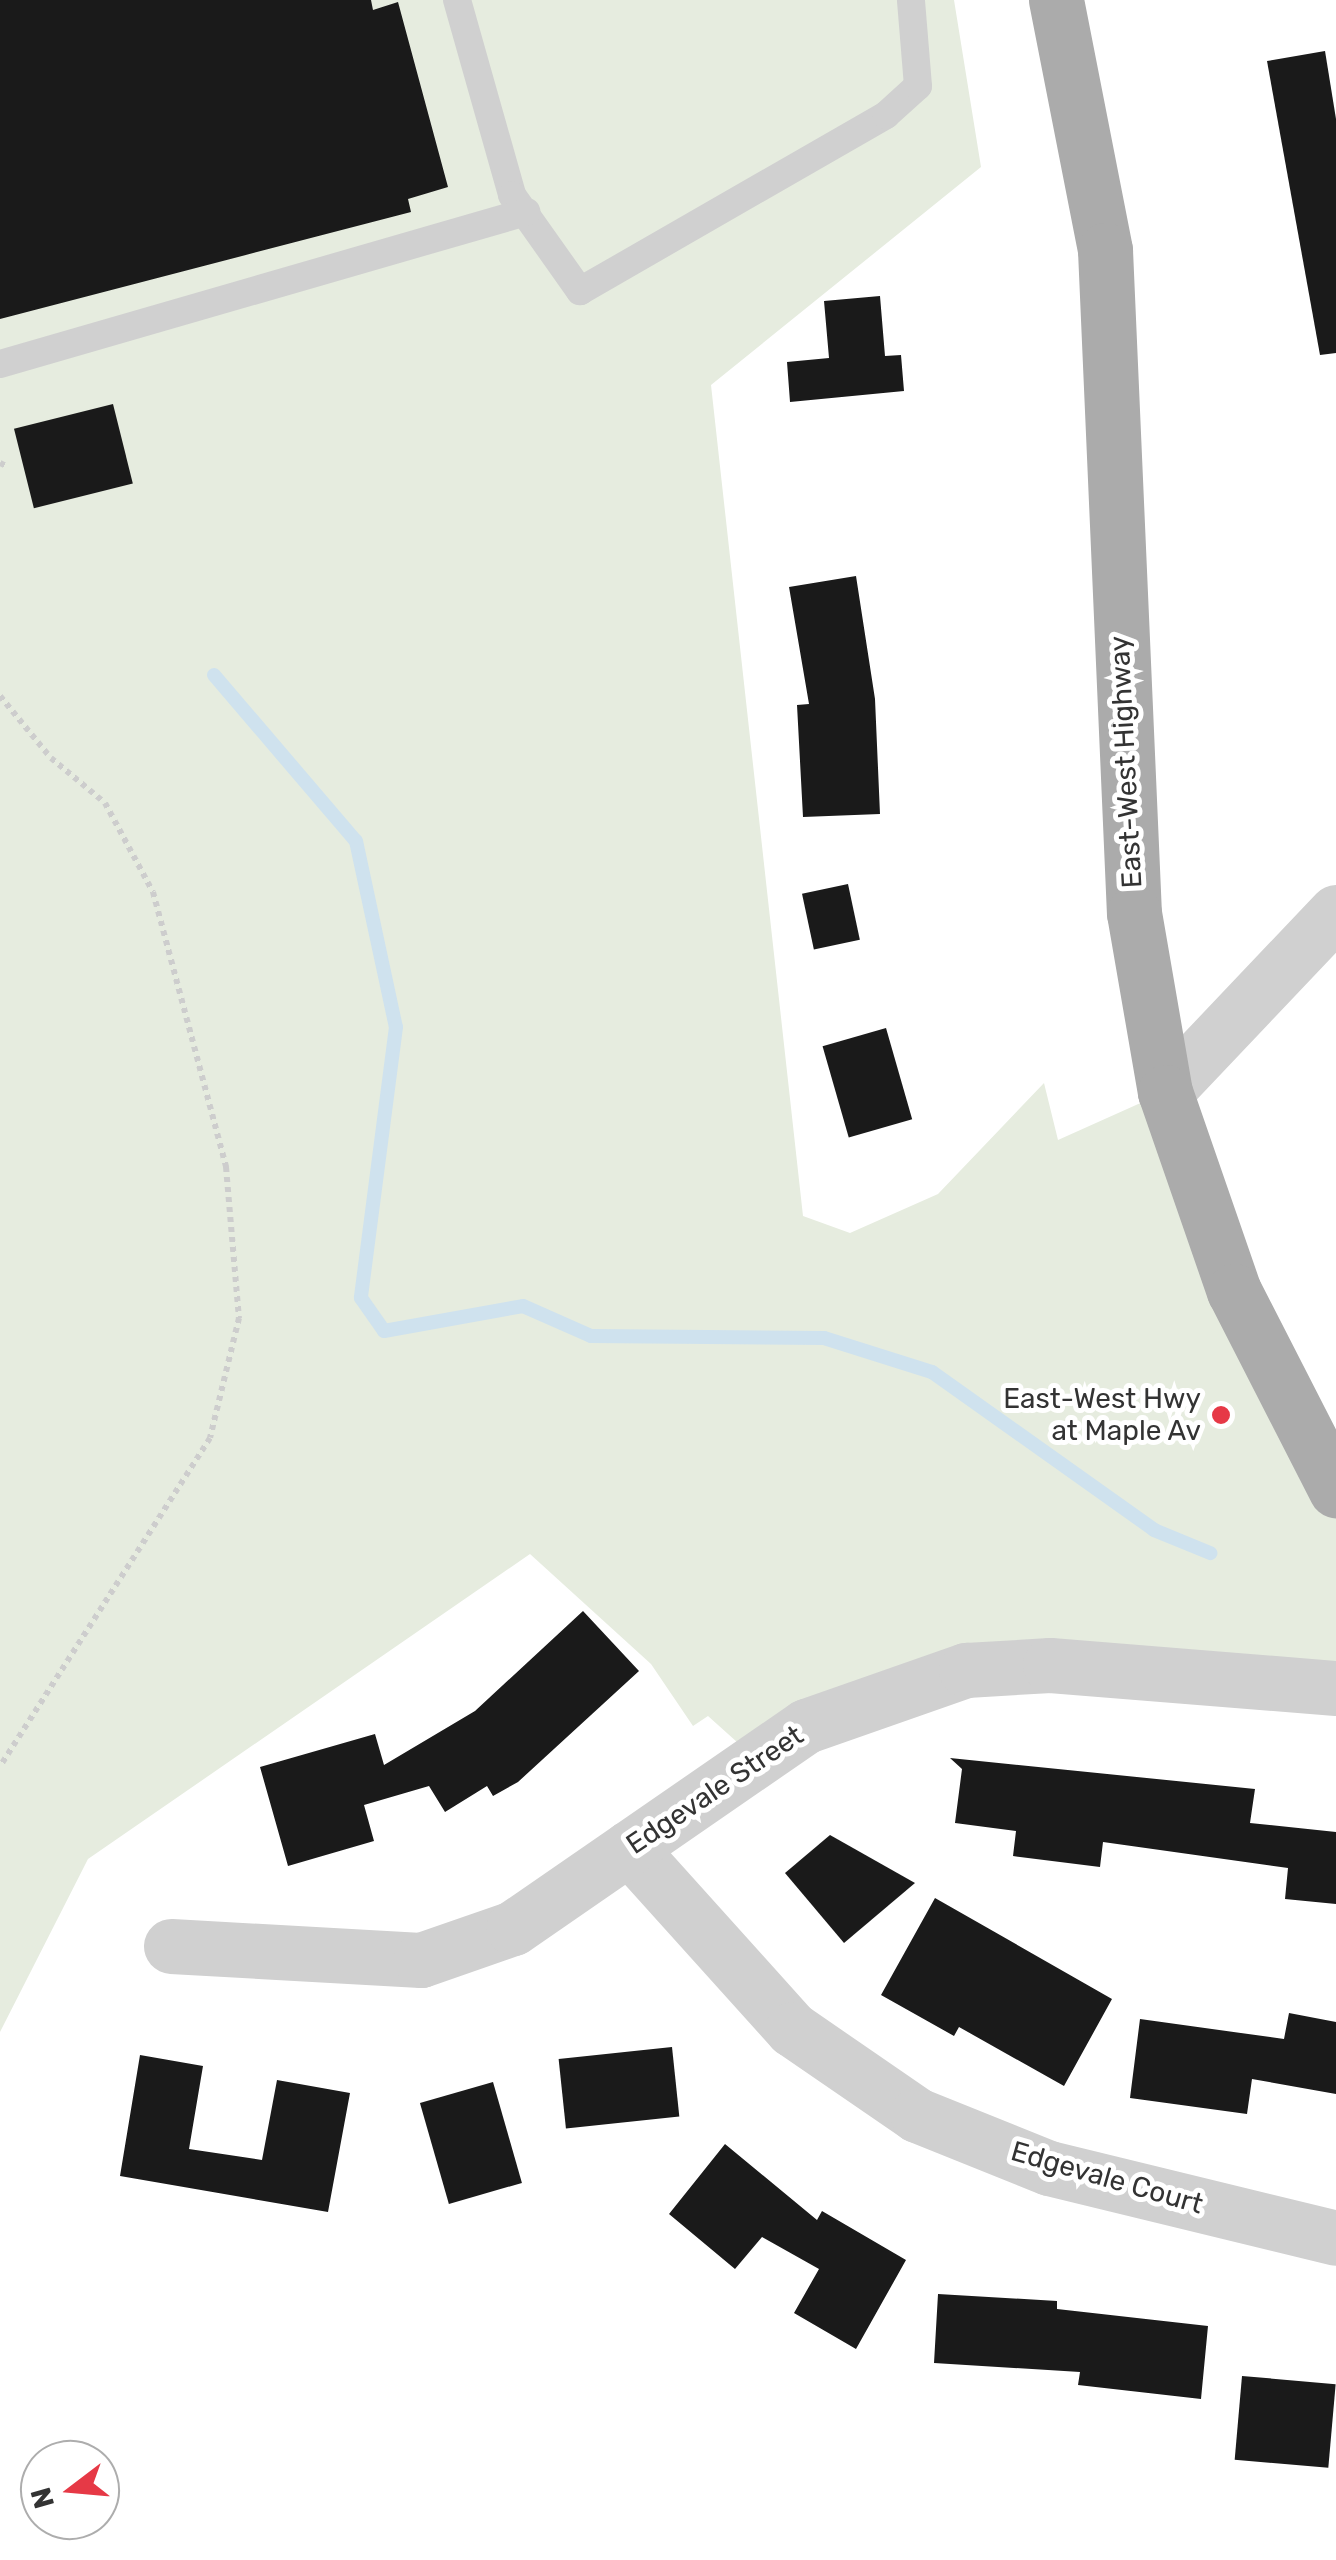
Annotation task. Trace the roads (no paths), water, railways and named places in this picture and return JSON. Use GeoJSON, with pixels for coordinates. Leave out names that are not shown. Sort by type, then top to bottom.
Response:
{"type":"FeatureCollection","features":[{"type":"Feature","properties":{"kind":"main road","name":"East-West Highway"},"geometry":{"type":"LineString","coordinates":[[1056,0],[1105,250],[1134,914],[1165,1092],[1234,1291],[1332,1479]]}},
{"type":"Feature","properties":{"kind":"street"},"geometry":{"type":"LineString","coordinates":[[1165,1092],[1336,912]]}},
{"type":"Feature","properties":{"kind":"street","name":"Edgevale Street"},"geometry":{"type":"LineString","coordinates":[[171,1946],[421,1960],[513,1928],[806,1726],[966,1670],[1050,1665],[1336,1688]]}},
{"type":"Feature","properties":{"kind":"street","name":"Edgevale Court"},"geometry":{"type":"LineString","coordinates":[[629,1848],[792,2029],[918,2115],[1049,2168],[1336,2238]]}},
{"type":"Feature","properties":{"kind":"lane"},"geometry":{"type":"LineString","coordinates":[[458,0],[512,195],[580,291],[886,115],[918,86],[912,0]]}},
{"type":"Feature","properties":{"kind":"lane"},"geometry":{"type":"LineString","coordinates":[[0,364],[526,212]]}},
{"type":"Feature","properties":{"kind":"waterway"},"geometry":{"type":"LineString","coordinates":[[214,675],[356,841],[396,1027],[361,1298],[384,1331],[523,1306],[591,1336],[824,1338],[932,1372],[1154,1530],[1210,1553]]}},
{"type":"Feature","properties":{"kind":"place","name":"East-West Hwy at Maple Av"},"geometry":{"type":"Point","coordinates":[1221,1415]}}]}
